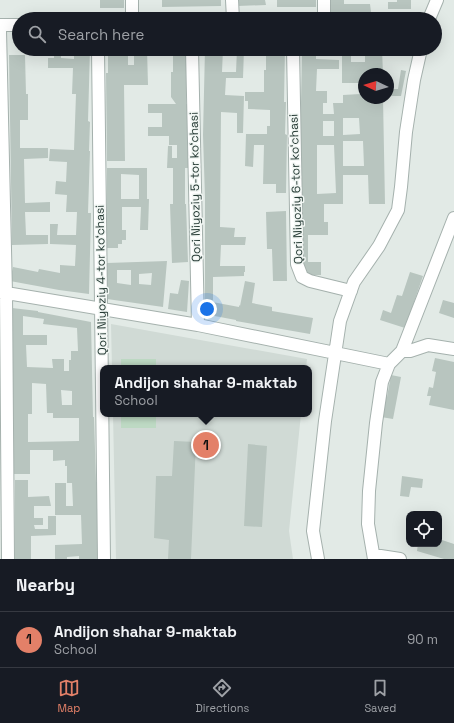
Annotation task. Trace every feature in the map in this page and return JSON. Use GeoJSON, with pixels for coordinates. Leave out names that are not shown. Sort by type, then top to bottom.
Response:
{"type":"FeatureCollection","features":[{"type":"Feature","properties":{"kind":"street"},"geometry":{"type":"LineString","coordinates":[[132,0],[132,12]]}},
{"type":"Feature","properties":{"kind":"street"},"geometry":{"type":"LineString","coordinates":[[232,0],[232,12]]}},
{"type":"Feature","properties":{"kind":"street"},"geometry":{"type":"LineString","coordinates":[[324,0],[324,12]]}},
{"type":"Feature","properties":{"kind":"street"},"geometry":{"type":"LineString","coordinates":[[432,12],[436,0]]}},
{"type":"Feature","properties":{"kind":"street"},"geometry":{"type":"LineString","coordinates":[[0,25],[12,25]]}},
{"type":"Feature","properties":{"kind":"street"},"geometry":{"type":"LineString","coordinates":[[0,30],[8,559]]}},
{"type":"Feature","properties":{"kind":"street","name":"Qori Niyoziy 4-tor koʻchasi"},"geometry":{"type":"LineString","coordinates":[[98,56],[102,365]]}},
{"type":"Feature","properties":{"kind":"street","name":"Qori Niyoziy 5-tor koʻchasi"},"geometry":{"type":"LineString","coordinates":[[192,56],[198,325]]}},
{"type":"Feature","properties":{"kind":"street","name":"Qori Niyoziy 6-tor koʻchasi"},"geometry":{"type":"LineString","coordinates":[[293,56],[297,264],[302,277],[310,281],[351,291]]}},
{"type":"Feature","properties":{"kind":"street"},"geometry":{"type":"LineString","coordinates":[[318,559],[312,531],[325,421],[337,353],[340,321],[354,282],[379,246],[398,210],[406,132],[419,56]]}},
{"type":"Feature","properties":{"kind":"street"},"geometry":{"type":"LineString","coordinates":[[400,559],[374,557],[368,524],[369,492],[382,382],[389,364],[402,351],[454,218]]}},
{"type":"Feature","properties":{"kind":"street"},"geometry":{"type":"LineString","coordinates":[[3,292],[198,325],[389,364]]}},
{"type":"Feature","properties":{"kind":"street"},"geometry":{"type":"LineString","coordinates":[[402,351],[410,351],[428,345],[454,349]]}},
{"type":"Feature","properties":{"kind":"street","name":"Qori Niyoziy 4-tor koʻchasi"},"geometry":{"type":"LineString","coordinates":[[103,417],[104,559]]}},
{"type":"Feature","properties":{"kind":"shaded area"},"geometry":{"type":"Polygon","coordinates":[[[111,324],[307,359],[306,365],[112,365],[111,324]]]}},
{"type":"Feature","properties":{"kind":"shaded area"},"geometry":{"type":"Polygon","coordinates":[[[113,417],[301,417],[289,531],[293,559],[116,559],[113,417]]]}},
{"type":"Feature","properties":{"kind":"green space"},"geometry":{"type":"Polygon","coordinates":[[[121,359],[156,359],[156,365],[121,365],[121,359]]]}},
{"type":"Feature","properties":{"kind":"green space"},"geometry":{"type":"Polygon","coordinates":[[[121,417],[156,417],[156,428],[121,428],[121,417]]]}},
{"type":"Feature","properties":{"kind":"building"},"geometry":{"type":"Polygon","coordinates":[[[100,0],[124,0],[124,8],[100,8],[100,0]]]}},
{"type":"Feature","properties":{"kind":"building"},"geometry":{"type":"Polygon","coordinates":[[[162,0],[221,0],[221,6],[162,7],[162,0]]]}},
{"type":"Feature","properties":{"kind":"building"},"geometry":{"type":"Polygon","coordinates":[[[237,0],[265,0],[266,5],[237,6],[237,0]]]}},
{"type":"Feature","properties":{"kind":"building"},"geometry":{"type":"Polygon","coordinates":[[[277,0],[316,0],[316,7],[277,7],[277,0]]]}},
{"type":"Feature","properties":{"kind":"building"},"geometry":{"type":"Polygon","coordinates":[[[331,0],[344,0],[344,4],[370,4],[371,12],[331,12],[331,0]]]}},
{"type":"Feature","properties":{"kind":"building"},"geometry":{"type":"Polygon","coordinates":[[[397,0],[411,0],[411,9],[388,9],[388,2],[397,2],[397,0]]]}},
{"type":"Feature","properties":{"kind":"building"},"geometry":{"type":"Polygon","coordinates":[[[9,55],[25,56],[26,94],[28,94],[28,120],[20,120],[20,148],[48,148],[48,158],[24,159],[25,203],[50,202],[50,212],[25,212],[26,235],[48,235],[48,244],[12,245],[9,55]]]}},
{"type":"Feature","properties":{"kind":"building"},"geometry":{"type":"Polygon","coordinates":[[[54,56],[61,56],[61,58],[74,59],[74,56],[90,56],[88,121],[90,122],[90,151],[88,213],[91,213],[89,294],[10,281],[13,267],[38,272],[39,269],[60,273],[60,265],[75,266],[76,245],[50,244],[50,224],[58,224],[57,235],[76,235],[77,212],[66,212],[67,195],[55,194],[56,181],[66,182],[67,162],[49,161],[50,149],[74,150],[76,94],[72,94],[73,68],[48,68],[48,58],[54,58],[54,56]]]}},
{"type":"Feature","properties":{"kind":"building"},"geometry":{"type":"Polygon","coordinates":[[[108,56],[128,56],[128,65],[134,65],[134,56],[147,56],[148,85],[124,85],[125,161],[107,161],[106,73],[108,73],[108,56]]]}},
{"type":"Feature","properties":{"kind":"building"},"geometry":{"type":"Polygon","coordinates":[[[173,56],[186,56],[188,168],[185,168],[185,204],[188,262],[172,263],[170,204],[173,204],[173,168],[167,168],[168,146],[172,146],[172,158],[177,158],[177,145],[169,145],[169,136],[148,136],[148,127],[162,127],[162,113],[148,113],[148,104],[176,104],[171,97],[171,72],[173,72],[173,56]]]}},
{"type":"Feature","properties":{"kind":"building"},"geometry":{"type":"Polygon","coordinates":[[[205,56],[223,56],[222,72],[236,72],[237,56],[244,56],[243,78],[226,78],[225,95],[244,96],[243,133],[237,133],[237,113],[221,112],[220,227],[235,228],[234,237],[246,237],[245,245],[221,245],[220,266],[245,266],[245,272],[244,276],[213,277],[213,300],[205,300],[205,198],[203,135],[205,56]]]}},
{"type":"Feature","properties":{"kind":"building"},"geometry":{"type":"Polygon","coordinates":[[[266,56],[285,56],[284,102],[286,102],[285,134],[287,135],[286,193],[276,193],[276,184],[263,184],[264,145],[254,145],[253,167],[245,166],[246,134],[267,134],[267,126],[270,126],[270,110],[248,109],[248,101],[245,101],[245,92],[264,92],[264,70],[266,70],[266,56]]]}},
{"type":"Feature","properties":{"kind":"building"},"geometry":{"type":"Polygon","coordinates":[[[302,56],[316,56],[316,59],[339,60],[339,69],[317,69],[316,91],[327,91],[327,103],[323,103],[323,114],[334,114],[333,103],[343,103],[343,95],[358,94],[358,104],[383,104],[385,204],[369,204],[368,175],[343,175],[343,204],[324,204],[324,222],[328,222],[328,235],[308,235],[308,262],[321,262],[321,275],[302,275],[299,172],[301,172],[302,56]],[[343,118],[343,135],[360,134],[359,118],[343,118]],[[323,121],[323,136],[334,136],[334,121],[323,121]],[[343,141],[343,166],[364,166],[363,141],[343,141]],[[317,145],[317,194],[336,193],[334,145],[317,145]]]}},
{"type":"Feature","properties":{"kind":"building"},"geometry":{"type":"Polygon","coordinates":[[[342,56],[351,56],[351,62],[365,62],[365,56],[382,56],[383,68],[358,68],[358,83],[342,83],[342,56]]]}},
{"type":"Feature","properties":{"kind":"building"},"geometry":{"type":"Polygon","coordinates":[[[401,70],[406,71],[401,96],[394,96],[394,89],[398,89],[401,70]]]}},
{"type":"Feature","properties":{"kind":"building"},"geometry":{"type":"Polygon","coordinates":[[[107,168],[147,168],[147,199],[149,199],[148,230],[140,230],[141,207],[122,207],[122,230],[126,230],[126,240],[122,240],[122,244],[118,244],[118,248],[107,248],[107,168]],[[121,174],[121,199],[139,199],[139,175],[121,174]]]}},
{"type":"Feature","properties":{"kind":"building"},"geometry":{"type":"Polygon","coordinates":[[[286,211],[287,281],[273,281],[272,249],[267,249],[266,212],[286,211]]]}},
{"type":"Feature","properties":{"kind":"building"},"geometry":{"type":"Polygon","coordinates":[[[167,261],[163,307],[107,299],[107,263],[167,261]],[[117,270],[117,283],[131,285],[131,270],[117,270]],[[152,273],[139,274],[139,284],[151,285],[152,273]]]}},
{"type":"Feature","properties":{"kind":"building"},"geometry":{"type":"Polygon","coordinates":[[[410,272],[423,276],[405,328],[380,320],[383,310],[391,313],[397,295],[402,296],[410,272]]]}},
{"type":"Feature","properties":{"kind":"building"},"geometry":{"type":"Polygon","coordinates":[[[181,280],[189,281],[187,312],[168,309],[170,293],[178,294],[181,280]]]}},
{"type":"Feature","properties":{"kind":"building"},"geometry":{"type":"Polygon","coordinates":[[[245,281],[255,283],[252,303],[272,307],[272,311],[313,318],[310,334],[204,314],[207,301],[239,307],[245,281]]]}},
{"type":"Feature","properties":{"kind":"building"},"geometry":{"type":"Polygon","coordinates":[[[443,300],[454,303],[454,318],[439,313],[443,300]]]}},
{"type":"Feature","properties":{"kind":"building"},"geometry":{"type":"Polygon","coordinates":[[[12,308],[38,311],[91,322],[93,417],[96,482],[98,482],[99,559],[79,559],[79,556],[67,557],[67,559],[55,559],[55,545],[82,544],[81,515],[55,515],[55,483],[66,483],[66,506],[73,506],[72,483],[67,483],[67,466],[65,466],[65,460],[53,461],[53,450],[30,450],[30,474],[14,474],[12,308]],[[23,316],[23,335],[47,335],[47,345],[26,345],[27,367],[53,368],[52,359],[64,359],[64,371],[69,371],[71,351],[78,351],[77,328],[43,324],[44,319],[23,316]],[[32,383],[32,414],[28,414],[28,442],[79,441],[79,418],[53,418],[53,413],[47,413],[46,384],[32,383]],[[61,390],[62,405],[72,405],[72,391],[61,390]]]}},
{"type":"Feature","properties":{"kind":"building"},"geometry":{"type":"Polygon","coordinates":[[[435,358],[454,362],[454,410],[429,405],[431,396],[427,396],[429,387],[433,388],[436,372],[432,371],[435,358]]]}},
{"type":"Feature","properties":{"kind":"building"},"geometry":{"type":"Polygon","coordinates":[[[391,375],[401,377],[393,419],[381,417],[385,397],[387,397],[391,375]]]}},
{"type":"Feature","properties":{"kind":"building"},"geometry":{"type":"Polygon","coordinates":[[[174,441],[196,442],[191,559],[168,559],[169,540],[154,538],[156,476],[172,476],[174,441]]]}},
{"type":"Feature","properties":{"kind":"building"},"geometry":{"type":"Polygon","coordinates":[[[248,444],[267,446],[262,527],[244,526],[248,444]]]}},
{"type":"Feature","properties":{"kind":"building"},"geometry":{"type":"Polygon","coordinates":[[[402,476],[423,479],[422,488],[411,487],[409,497],[400,496],[402,476]]]}},
{"type":"Feature","properties":{"kind":"building"},"geometry":{"type":"Polygon","coordinates":[[[15,480],[28,480],[28,497],[49,496],[51,506],[34,506],[34,518],[43,518],[43,525],[34,525],[35,529],[48,529],[48,516],[56,516],[56,535],[31,536],[31,559],[15,559],[15,480]]]}},
{"type":"Feature","properties":{"kind":"building"},"geometry":{"type":"Polygon","coordinates":[[[442,540],[454,544],[454,559],[444,559],[417,551],[418,547],[442,547],[442,540]]]}},
{"type":"Feature","properties":{"kind":"place","name":"Andijon shahar 9-maktab"},"geometry":{"type":"Point","coordinates":[206,445]}}]}
